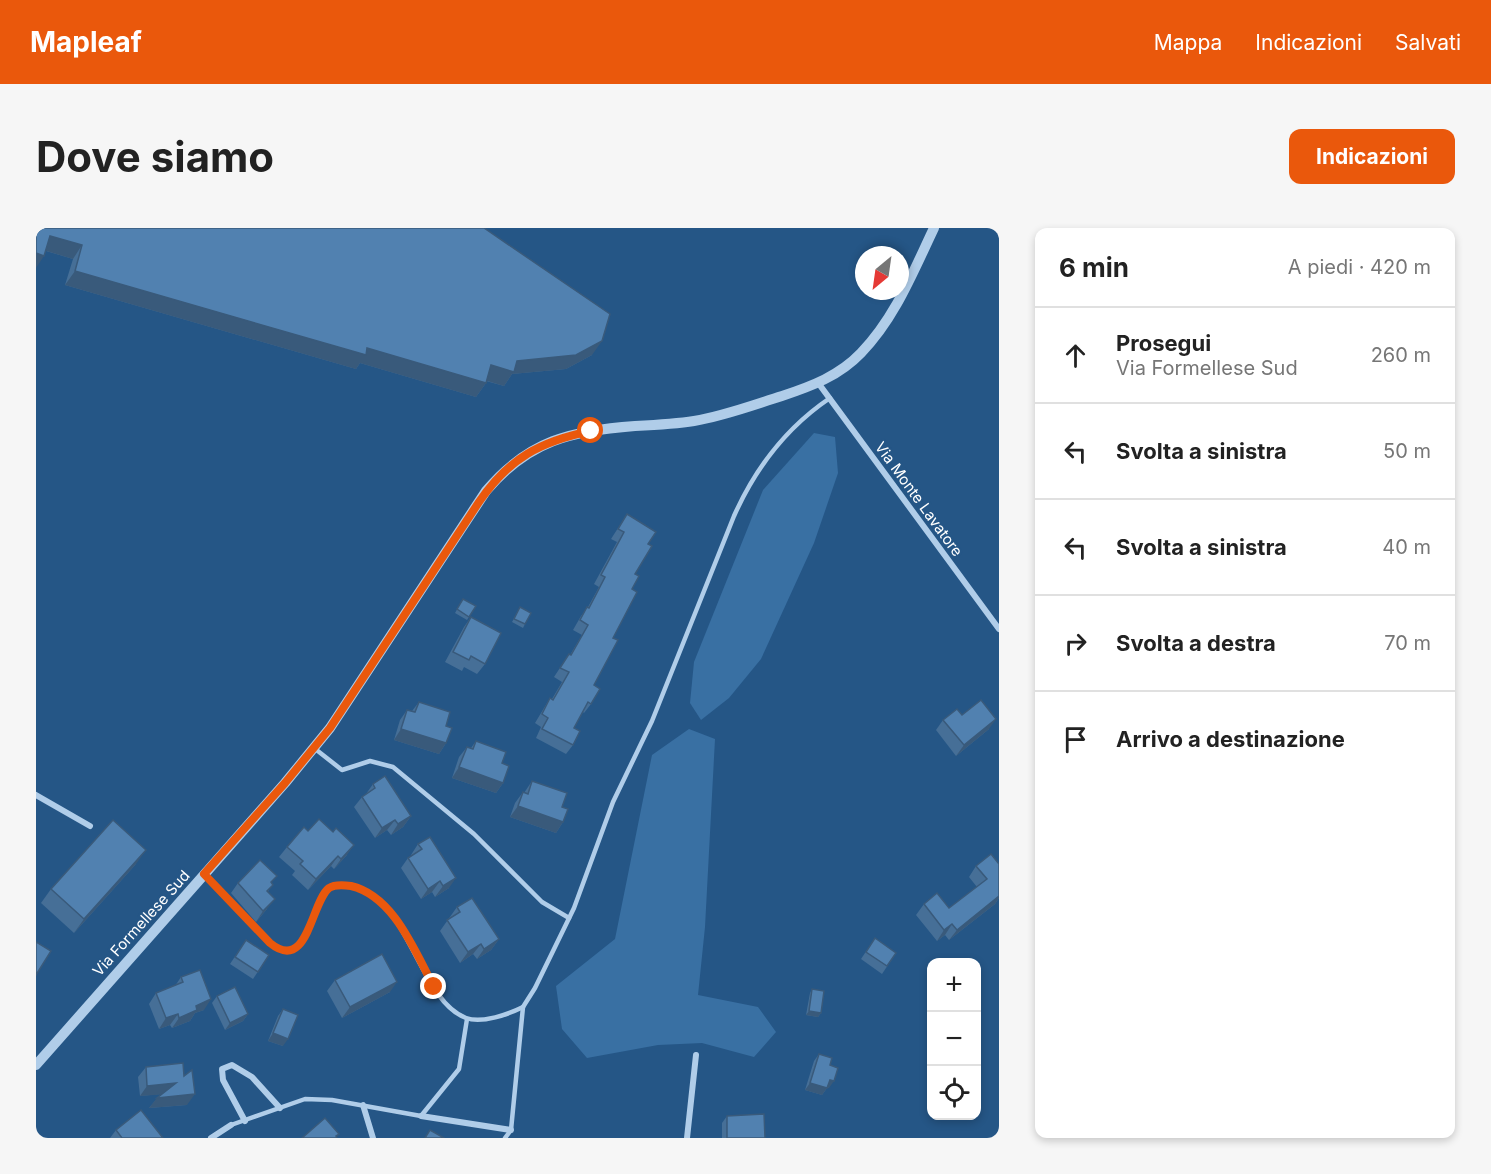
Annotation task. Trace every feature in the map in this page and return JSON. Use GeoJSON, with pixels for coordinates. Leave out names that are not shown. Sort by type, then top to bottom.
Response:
{"type":"FeatureCollection","features":[{"type":"Feature","properties":{"kind":"street","name":"Via Formellese Sud"},"geometry":{"type":"LineString","coordinates":[[36,1065],[330,728],[486,491],[510,466],[539,447],[572,436],[625,427],[696,421],[819,384],[860,354],[887,322],[934,228]]}},
{"type":"Feature","properties":{"kind":"street","name":"Via Monte Lavatore"},"geometry":{"type":"LineString","coordinates":[[819,384],[999,629]]}},
{"type":"Feature","properties":{"kind":"street"},"geometry":{"type":"LineString","coordinates":[[36,795],[90,826]]}},
{"type":"Feature","properties":{"kind":"street"},"geometry":{"type":"LineString","coordinates":[[687,1138],[696,1055]]}},
{"type":"Feature","properties":{"kind":"street"},"geometry":{"type":"LineString","coordinates":[[245,1120],[223,1080],[222,1069],[232,1065],[252,1077],[280,1108]]}},
{"type":"Feature","properties":{"kind":"street"},"geometry":{"type":"LineString","coordinates":[[363,1105],[373,1138]]}},
{"type":"Feature","properties":{"kind":"street"},"geometry":{"type":"LineString","coordinates":[[421,1116],[511,1130]]}},
{"type":"Feature","properties":{"kind":"street"},"geometry":{"type":"LineString","coordinates":[[211,1138],[231,1125]]}},
{"type":"Feature","properties":{"kind":"lane"},"geometry":{"type":"LineString","coordinates":[[506,1138],[511,1130],[523,1007],[569,918],[613,802],[656,712],[692,616],[740,501],[790,430],[830,398]]}},
{"type":"Feature","properties":{"kind":"lane"},"geometry":{"type":"LineString","coordinates":[[314,748],[342,770],[370,761],[393,767],[474,834],[542,902],[569,918]]}},
{"type":"Feature","properties":{"kind":"lane"},"geometry":{"type":"LineString","coordinates":[[204,874],[270,943],[282,951],[290,950],[301,942],[329,888],[340,885],[348,886],[372,896],[395,918],[434,987],[458,1014],[467,1019],[479,1020],[503,1016],[523,1007]]}},
{"type":"Feature","properties":{"kind":"lane"},"geometry":{"type":"LineString","coordinates":[[231,1125],[305,1099],[332,1100],[421,1116],[459,1069],[467,1019]]}},
{"type":"Feature","properties":{"kind":"shaded area"},"geometry":{"type":"Polygon","coordinates":[[[814,433],[835,437],[838,473],[814,543],[761,659],[729,698],[701,720],[690,703],[694,662],[763,490],[814,433]]]}},
{"type":"Feature","properties":{"kind":"shaded area"},"geometry":{"type":"Polygon","coordinates":[[[689,729],[715,739],[705,927],[698,995],[758,1007],[776,1032],[754,1057],[702,1043],[658,1045],[587,1058],[562,1029],[556,986],[615,939],[652,755],[689,729]]]}},
{"type":"Feature","properties":{"kind":"building"},"geometry":{"type":"Polygon","coordinates":[[[36,228],[484,228],[610,314],[602,341],[576,355],[517,361],[514,372],[491,365],[486,383],[367,348],[366,355],[75,271],[82,245],[50,236],[44,256],[36,253],[36,228]]]}},
{"type":"Feature","properties":{"kind":"building"},"geometry":{"type":"Polygon","coordinates":[[[627,514],[656,532],[648,544],[652,546],[635,574],[639,576],[632,589],[637,592],[613,638],[618,640],[594,685],[600,689],[591,704],[588,702],[574,728],[580,731],[573,745],[542,729],[548,718],[542,714],[550,698],[553,700],[569,672],[560,668],[569,654],[571,655],[588,625],[580,620],[605,577],[601,575],[624,532],[618,529],[627,514]]]}},
{"type":"Feature","properties":{"kind":"building"},"geometry":{"type":"Polygon","coordinates":[[[463,599],[476,606],[469,617],[457,609],[463,599]]]}},
{"type":"Feature","properties":{"kind":"building"},"geometry":{"type":"Polygon","coordinates":[[[520,607],[531,613],[525,624],[514,619],[520,607]]]}},
{"type":"Feature","properties":{"kind":"building"},"geometry":{"type":"Polygon","coordinates":[[[471,617],[501,633],[485,664],[471,656],[469,660],[453,652],[471,617]]]}},
{"type":"Feature","properties":{"kind":"building"},"geometry":{"type":"Polygon","coordinates":[[[981,700],[996,719],[964,745],[943,720],[957,709],[962,715],[981,700]]]}},
{"type":"Feature","properties":{"kind":"building"},"geometry":{"type":"Polygon","coordinates":[[[419,702],[450,712],[446,726],[452,728],[446,743],[401,729],[407,710],[415,712],[419,702]]]}},
{"type":"Feature","properties":{"kind":"building"},"geometry":{"type":"Polygon","coordinates":[[[476,741],[506,752],[502,763],[509,766],[503,783],[459,767],[467,747],[473,749],[476,741]]]}},
{"type":"Feature","properties":{"kind":"building"},"geometry":{"type":"Polygon","coordinates":[[[385,776],[411,816],[398,824],[395,820],[382,828],[362,797],[375,788],[373,784],[385,776]]]}},
{"type":"Feature","properties":{"kind":"building"},"geometry":{"type":"Polygon","coordinates":[[[532,781],[567,793],[562,807],[568,809],[563,822],[518,806],[523,792],[528,794],[532,781]]]}},
{"type":"Feature","properties":{"kind":"building"},"geometry":{"type":"Polygon","coordinates":[[[319,819],[333,832],[336,828],[354,845],[341,859],[338,856],[316,879],[300,864],[303,861],[287,847],[304,827],[308,831],[319,819]]]}},
{"type":"Feature","properties":{"kind":"building"},"geometry":{"type":"Polygon","coordinates":[[[113,820],[146,850],[84,919],[51,889],[113,820]]]}},
{"type":"Feature","properties":{"kind":"building"},"geometry":{"type":"Polygon","coordinates":[[[430,837],[456,878],[443,886],[440,881],[428,889],[408,858],[422,849],[418,844],[430,837]]]}},
{"type":"Feature","properties":{"kind":"building"},"geometry":{"type":"Polygon","coordinates":[[[991,854],[999,864],[999,896],[957,930],[952,924],[944,930],[924,904],[937,893],[949,908],[987,879],[976,866],[991,854]]]}},
{"type":"Feature","properties":{"kind":"building"},"geometry":{"type":"Polygon","coordinates":[[[260,860],[277,876],[267,891],[275,899],[263,911],[238,883],[260,860]]]}},
{"type":"Feature","properties":{"kind":"building"},"geometry":{"type":"Polygon","coordinates":[[[472,898],[499,939],[484,949],[481,944],[468,952],[447,920],[460,912],[457,907],[472,898]]]}},
{"type":"Feature","properties":{"kind":"building"},"geometry":{"type":"Polygon","coordinates":[[[875,938],[896,953],[887,966],[866,952],[875,938]]]}},
{"type":"Feature","properties":{"kind":"building"},"geometry":{"type":"Polygon","coordinates":[[[246,940],[269,955],[258,972],[235,957],[246,940]]]}},
{"type":"Feature","properties":{"kind":"building"},"geometry":{"type":"Polygon","coordinates":[[[36,942],[51,951],[36,975],[36,942]]]}},
{"type":"Feature","properties":{"kind":"building"},"geometry":{"type":"Polygon","coordinates":[[[382,954],[397,982],[350,1007],[335,980],[382,954]]]}},
{"type":"Feature","properties":{"kind":"building"},"geometry":{"type":"Polygon","coordinates":[[[200,970],[211,999],[196,1006],[197,1010],[179,1018],[178,1014],[166,1018],[156,993],[183,982],[181,977],[200,970]]]}},
{"type":"Feature","properties":{"kind":"building"},"geometry":{"type":"Polygon","coordinates":[[[235,987],[248,1014],[230,1023],[217,996],[235,987]]]}},
{"type":"Feature","properties":{"kind":"building"},"geometry":{"type":"Polygon","coordinates":[[[812,989],[824,991],[821,1013],[809,1011],[812,989]]]}},
{"type":"Feature","properties":{"kind":"building"},"geometry":{"type":"Polygon","coordinates":[[[283,1009],[298,1015],[288,1039],[273,1033],[283,1009]]]}},
{"type":"Feature","properties":{"kind":"building"},"geometry":{"type":"Polygon","coordinates":[[[819,1054],[832,1058],[830,1065],[838,1068],[834,1081],[830,1080],[827,1088],[810,1083],[819,1054]]]}},
{"type":"Feature","properties":{"kind":"building"},"geometry":{"type":"Polygon","coordinates":[[[183,1063],[184,1076],[192,1070],[195,1094],[157,1098],[176,1083],[147,1086],[146,1067],[183,1063]]]}},
{"type":"Feature","properties":{"kind":"building"},"geometry":{"type":"Polygon","coordinates":[[[141,1110],[163,1138],[122,1138],[116,1130],[141,1110]]]}},
{"type":"Feature","properties":{"kind":"building"},"geometry":{"type":"Polygon","coordinates":[[[764,1114],[765,1138],[727,1138],[727,1116],[764,1114]]]}},
{"type":"Feature","properties":{"kind":"building"},"geometry":{"type":"Polygon","coordinates":[[[325,1118],[339,1134],[337,1138],[302,1138],[325,1118]]]}},
{"type":"Feature","properties":{"kind":"building"},"geometry":{"type":"Polygon","coordinates":[[[430,1130],[444,1138],[425,1138],[430,1130]]]}},
{"type":"Feature","properties":{"kind":"route"},"geometry":{"type":"LineString","coordinates":[[434,987],[401,926],[388,909],[372,896],[355,887],[340,885],[329,888],[301,942],[290,950],[282,951],[270,943],[204,874],[285,783],[330,728],[486,491],[510,466],[529,452],[547,443],[591,431]]}}]}
